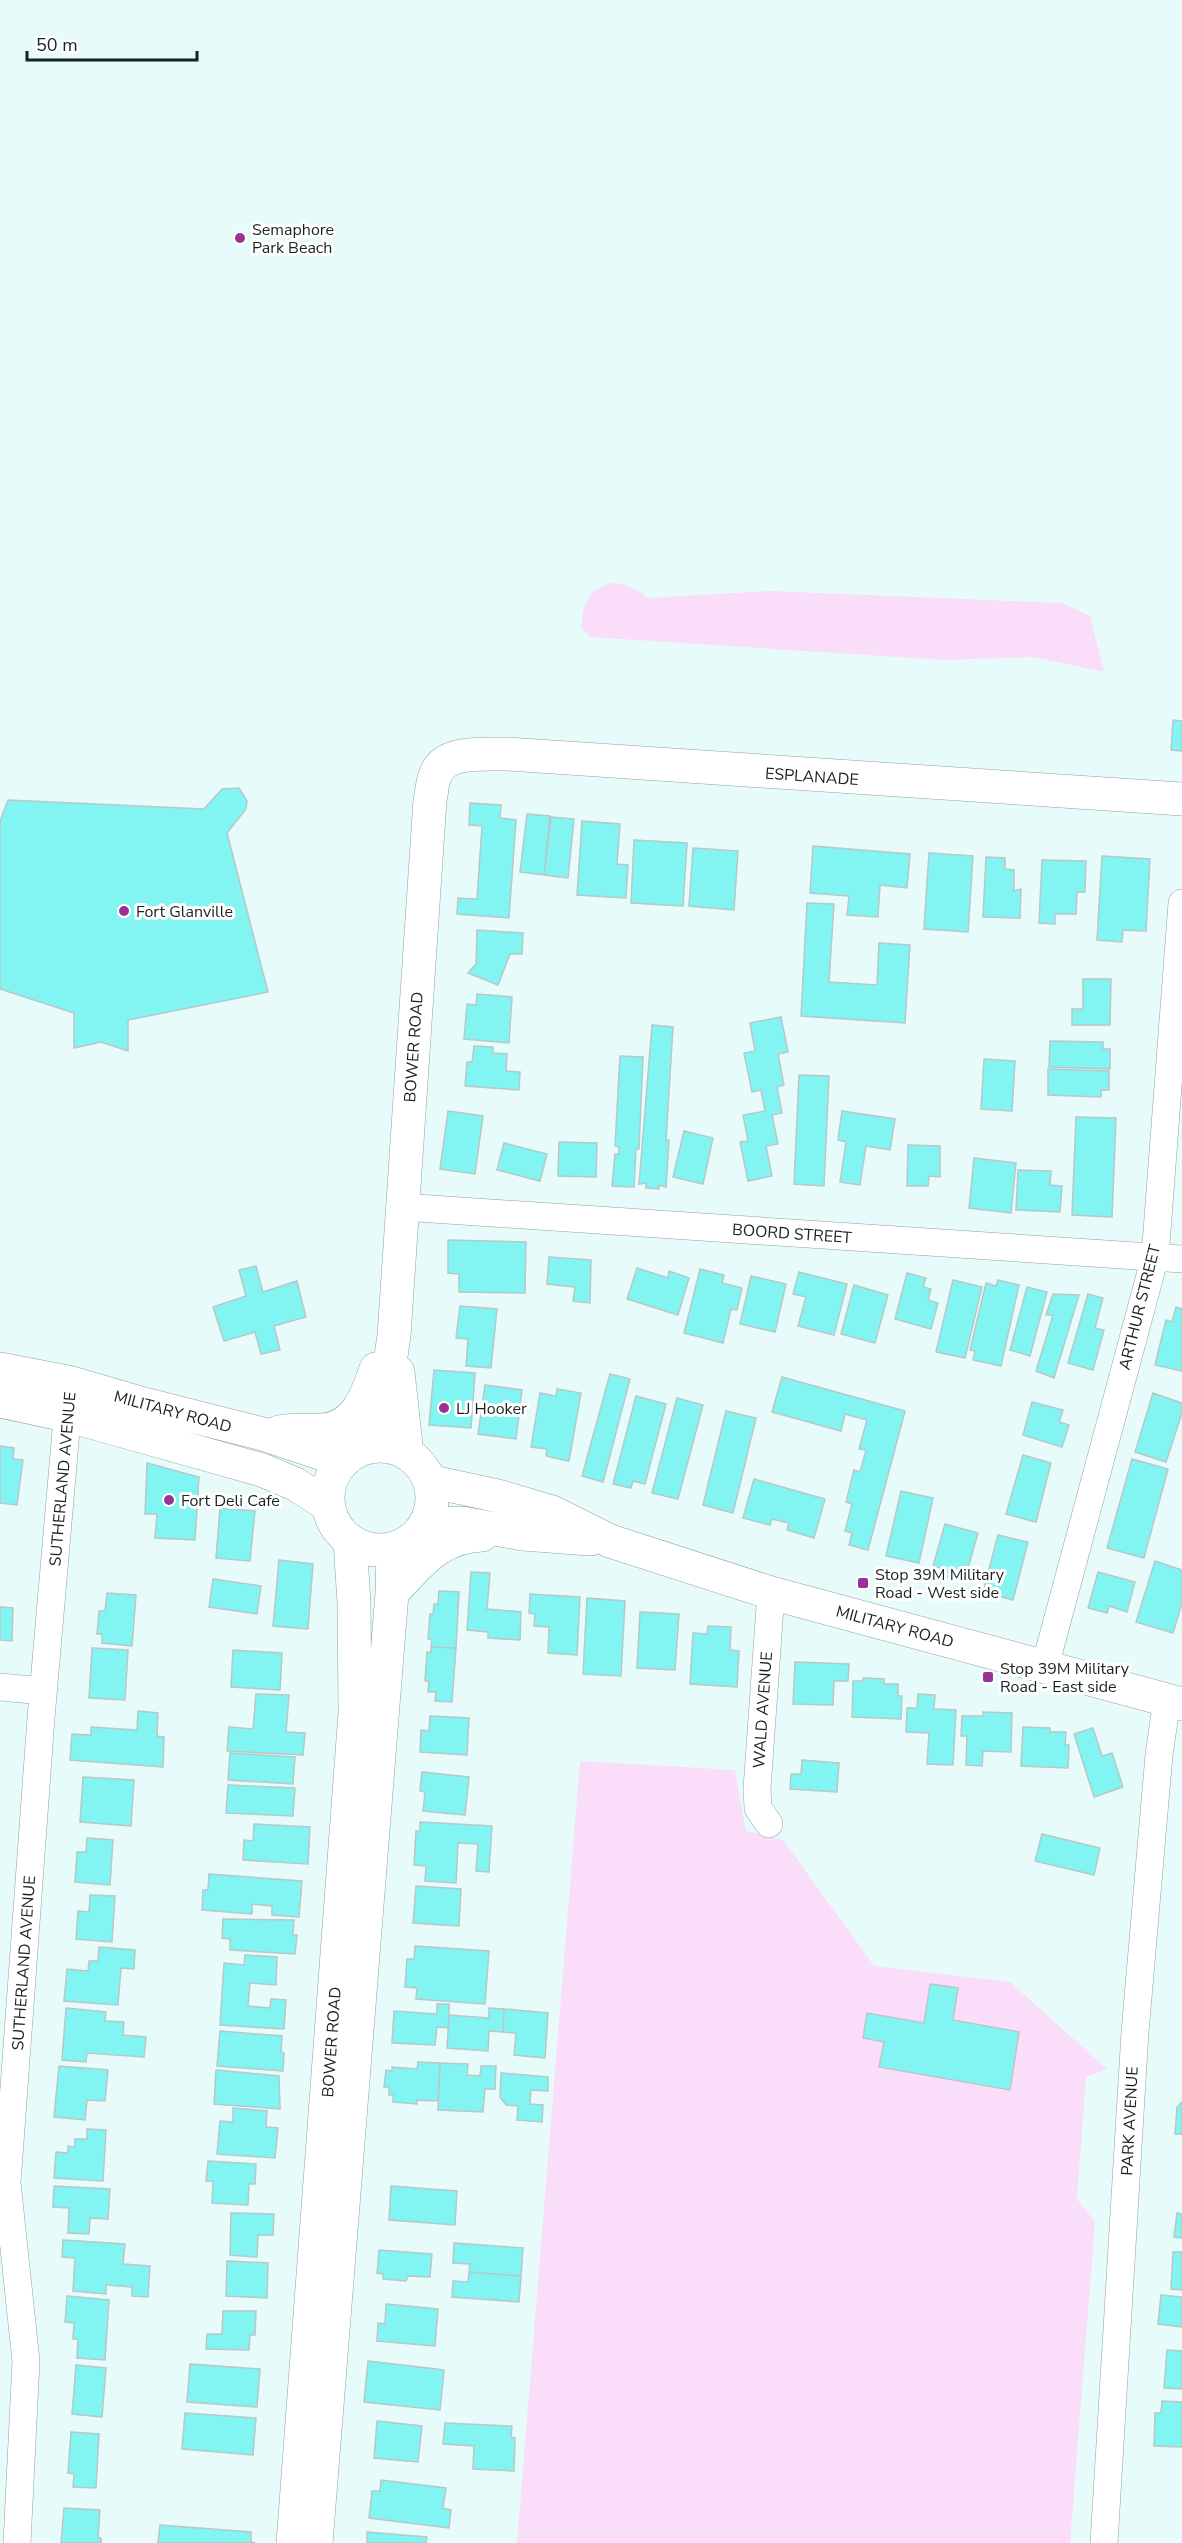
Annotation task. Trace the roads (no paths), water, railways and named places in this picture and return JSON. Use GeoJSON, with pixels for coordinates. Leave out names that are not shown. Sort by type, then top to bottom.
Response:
{"type":"FeatureCollection","features":[{"type":"Feature","properties":{"kind":"main road","name":"ESPLANADE"},"geometry":{"type":"LineString","coordinates":[[444,762],[462,755],[507,754],[1182,799]]}},
{"type":"Feature","properties":{"kind":"main road","name":"BOWER ROAD"},"geometry":{"type":"LineString","coordinates":[[355,1454],[374,1435],[394,1336],[430,800],[435,774],[444,762]]}},
{"type":"Feature","properties":{"kind":"main road","name":"BOWER ROAD"},"geometry":{"type":"LineString","coordinates":[[394,1336],[407,1454]]}},
{"type":"Feature","properties":{"kind":"main road"},"geometry":{"type":"LineString","coordinates":[[263,1434],[341,1427],[351,1420],[394,1336]]}},
{"type":"Feature","properties":{"kind":"main road","name":"MILITARY ROAD"},"geometry":{"type":"LineString","coordinates":[[0,1369],[72,1383],[263,1434],[355,1454]]}},
{"type":"Feature","properties":{"kind":"main road","name":"MILITARY ROAD"},"geometry":{"type":"LineString","coordinates":[[0,1401],[66,1415],[262,1470],[295,1484],[328,1505]]}},
{"type":"Feature","properties":{"kind":"main road"},"geometry":{"type":"LineString","coordinates":[[378,1446],[395,1448],[417,1462],[429,1481],[431,1506],[425,1524],[406,1544],[382,1550],[362,1547],[350,1541],[336,1527],[328,1505],[330,1485],[335,1471],[355,1454],[378,1446]]}},
{"type":"Feature","properties":{"kind":"main road","name":"MILITARY ROAD"},"geometry":{"type":"LineString","coordinates":[[429,1481],[498,1496],[552,1512],[610,1541],[771,1593],[1174,1702]]}},
{"type":"Feature","properties":{"kind":"main road","name":"MILITARY ROAD"},"geometry":{"type":"LineString","coordinates":[[425,1524],[462,1523],[523,1534],[610,1541]]}},
{"type":"Feature","properties":{"kind":"main road"},"geometry":{"type":"LineString","coordinates":[[393,1593],[437,1547],[467,1536],[523,1534]]}},
{"type":"Feature","properties":{"kind":"main road","name":"BOWER ROAD"},"geometry":{"type":"LineString","coordinates":[[293,2543],[355,1713],[354,1603],[350,1541]]}},
{"type":"Feature","properties":{"kind":"main road","name":"BOWER ROAD"},"geometry":{"type":"LineString","coordinates":[[316,2543],[393,1593],[393,1549]]}},
{"type":"Feature","properties":{"kind":"street","name":"ARTHUR STREET"},"geometry":{"type":"LineString","coordinates":[[1045,1666],[1155,1257],[1182,903]]}},
{"type":"Feature","properties":{"kind":"street","name":"BOORD STREET"},"geometry":{"type":"LineString","coordinates":[[402,1207],[1182,1259]]}},
{"type":"Feature","properties":{"kind":"street","name":"SUTHERLAND AVENUE"},"geometry":{"type":"LineString","coordinates":[[17,2543],[26,2361],[7,2183],[43,1691],[66,1415],[72,1383]]}},
{"type":"Feature","properties":{"kind":"street","name":"WALD AVENUE"},"geometry":{"type":"LineString","coordinates":[[769,1824],[758,1808],[757,1789],[771,1593]]}},
{"type":"Feature","properties":{"kind":"street"},"geometry":{"type":"LineString","coordinates":[[0,1688],[43,1691]]}},
{"type":"Feature","properties":{"kind":"street","name":"PARK AVENUE"},"geometry":{"type":"LineString","coordinates":[[1104,2543],[1135,2032],[1159,1755],[1174,1702]]}},
{"type":"Feature","properties":{"kind":"place","name":"Semaphore Park Beach"},"geometry":{"type":"Point","coordinates":[240,238]}},
{"type":"Feature","properties":{"kind":"place","name":"Fort Glanville"},"geometry":{"type":"Point","coordinates":[124,911]}},
{"type":"Feature","properties":{"kind":"place","name":"LJ Hooker"},"geometry":{"type":"Point","coordinates":[444,1408]}},
{"type":"Feature","properties":{"kind":"place","name":"Fort Deli Cafe"},"geometry":{"type":"Point","coordinates":[169,1500]}},
{"type":"Feature","properties":{"kind":"place","name":"Stop 39M Military Road - West side"},"geometry":{"type":"Point","coordinates":[863,1583]}},
{"type":"Feature","properties":{"kind":"place","name":"Stop 39M Military Road - East side"},"geometry":{"type":"Point","coordinates":[988,1677]}}]}
